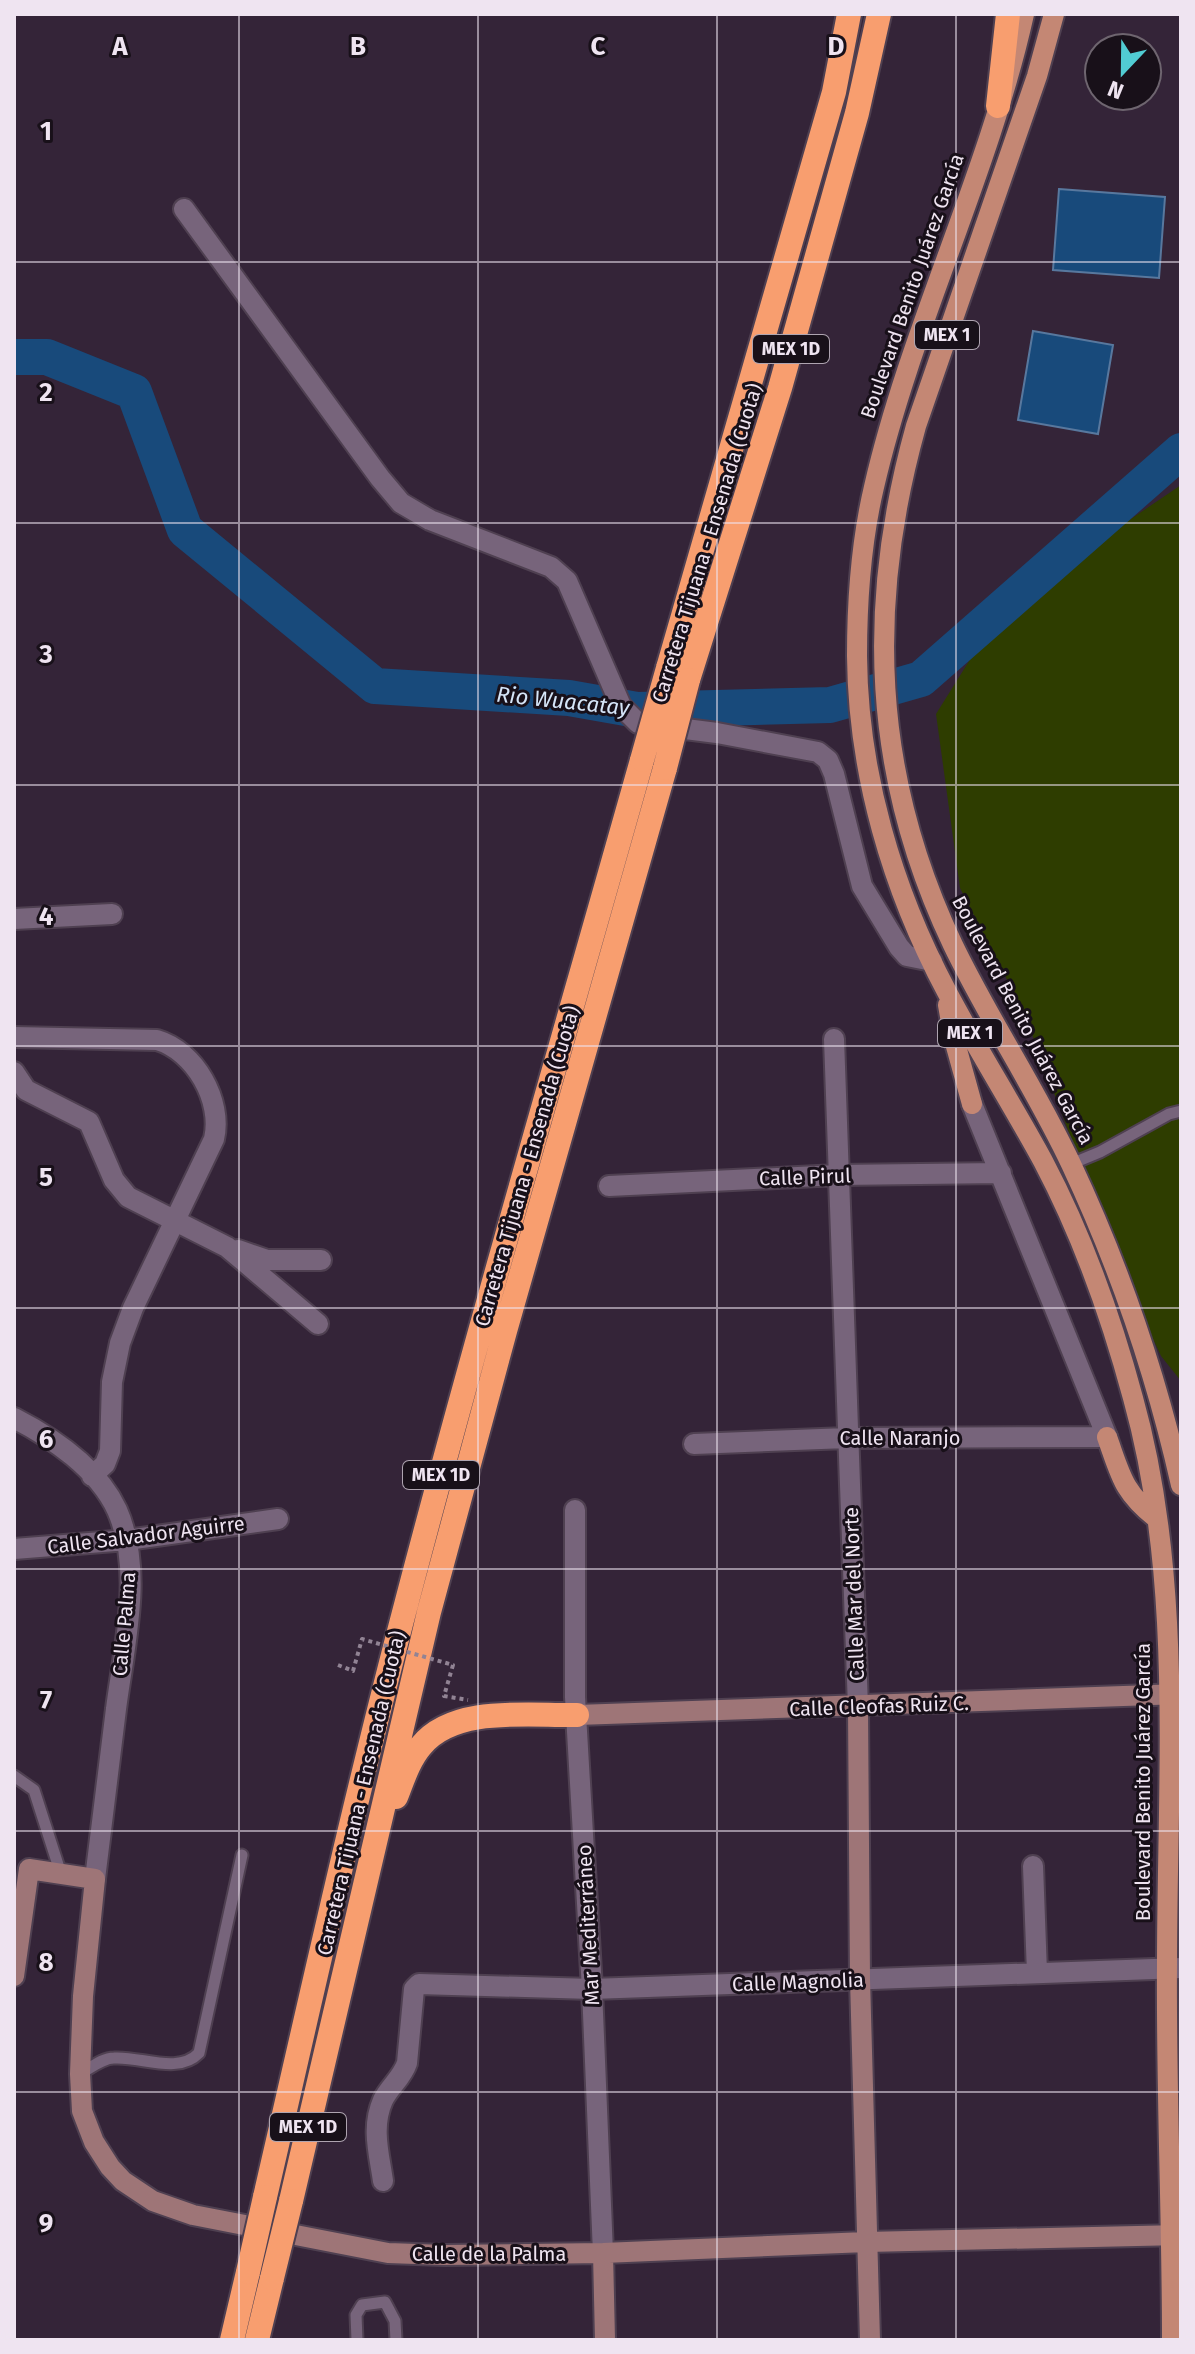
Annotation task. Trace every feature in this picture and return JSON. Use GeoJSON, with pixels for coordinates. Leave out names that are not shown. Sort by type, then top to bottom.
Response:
{"type":"FeatureCollection","features":[{"type":"Feature","properties":{"kind":"highway","name":"Carretera Tijuana - Ensenada (Cuota)"},"geometry":{"type":"LineString","coordinates":[[257,2340],[366,1873],[453,1523],[834,92],[849,14]]}},
{"type":"Feature","properties":{"kind":"highway","name":"Carretera Tijuana - Ensenada (Cuota)"},"geometry":{"type":"LineString","coordinates":[[678,674],[780,388],[857,113],[879,14]]}},
{"type":"Feature","properties":{"kind":"highway"},"geometry":{"type":"LineString","coordinates":[[998,106],[1008,14]]}},
{"type":"Feature","properties":{"kind":"highway","name":"Carretera Tijuana - Ensenada (Cuota)"},"geometry":{"type":"LineString","coordinates":[[232,2340],[366,1763],[410,1589],[481,1324],[654,764]]}},
{"type":"Feature","properties":{"kind":"highway"},"geometry":{"type":"LineString","coordinates":[[366,1873],[410,1763],[435,1731],[444,1725],[469,1719],[577,1715]]}},
{"type":"Feature","properties":{"kind":"main road","name":"Boulevard Benito Juárez García"},"geometry":{"type":"LineString","coordinates":[[1024,14],[998,106],[886,436],[872,494],[858,594],[857,661],[864,752],[898,880],[945,989],[1057,1190],[1090,1264],[1117,1340],[1141,1428],[1156,1518],[1176,1694],[1176,2236],[1172,2340]]}},
{"type":"Feature","properties":{"kind":"main road","name":"Boulevard Benito Juárez García"},"geometry":{"type":"LineString","coordinates":[[1054,14],[1037,76],[916,426],[901,480],[884,594],[884,665],[891,750],[913,844],[932,897],[953,944],[1071,1164],[1110,1254],[1174,1422],[1181,1485]]}},
{"type":"Feature","properties":{"kind":"main road"},"geometry":{"type":"LineString","coordinates":[[945,989],[954,1039],[972,1104]]}},
{"type":"Feature","properties":{"kind":"main road"},"geometry":{"type":"LineString","coordinates":[[1141,1428],[1174,1422]]}},
{"type":"Feature","properties":{"kind":"main road"},"geometry":{"type":"LineString","coordinates":[[1107,1437],[1124,1486],[1136,1502],[1156,1518]]}},
{"type":"Feature","properties":{"kind":"street"},"geometry":{"type":"LineString","coordinates":[[184,209],[401,503],[430,520],[551,567],[567,581],[621,706],[629,717],[638,723],[717,733],[818,752],[828,760],[862,886],[907,956],[932,961]]}},
{"type":"Feature","properties":{"kind":"street"},"geometry":{"type":"LineString","coordinates":[[14,919],[112,914]]}},
{"type":"Feature","properties":{"kind":"street"},"geometry":{"type":"LineString","coordinates":[[14,1037],[157,1040],[179,1050],[205,1082],[217,1113],[214,1139],[174,1220],[120,1343],[112,1382],[110,1451],[105,1464],[92,1476]]}},
{"type":"Feature","properties":{"kind":"street","name":"Calle Mar del Norte"},"geometry":{"type":"LineString","coordinates":[[834,1039],[858,1707],[860,1979],[870,2340]]}},
{"type":"Feature","properties":{"kind":"street"},"geometry":{"type":"LineString","coordinates":[[14,1072],[26,1090],[89,1122],[121,1191],[138,1203],[227,1247],[267,1260],[321,1260]]}},
{"type":"Feature","properties":{"kind":"street"},"geometry":{"type":"LineString","coordinates":[[972,1104],[1107,1437]]}},
{"type":"Feature","properties":{"kind":"street","name":"Calle Pirul"},"geometry":{"type":"LineString","coordinates":[[609,1186],[838,1175],[1001,1173]]}},
{"type":"Feature","properties":{"kind":"street"},"geometry":{"type":"LineString","coordinates":[[227,1247],[318,1324]]}},
{"type":"Feature","properties":{"kind":"street","name":"Calle Palma"},"geometry":{"type":"LineString","coordinates":[[14,1418],[43,1433],[92,1476],[116,1508],[127,1540],[129,1602],[95,1879]]}},
{"type":"Feature","properties":{"kind":"street","name":"Calle Naranjo"},"geometry":{"type":"LineString","coordinates":[[694,1444],[847,1438],[1107,1437]]}},
{"type":"Feature","properties":{"kind":"street","name":"Mar Mediterráneo"},"geometry":{"type":"LineString","coordinates":[[575,1510],[577,1715],[592,1989],[605,2340]]}},
{"type":"Feature","properties":{"kind":"street","name":"Calle Salvador Aguirre"},"geometry":{"type":"LineString","coordinates":[[14,1549],[127,1540],[278,1519]]}},
{"type":"Feature","properties":{"kind":"street","name":"Calle Cleofas Ruiz C."},"geometry":{"type":"LineString","coordinates":[[577,1715],[1176,1694]]}},
{"type":"Feature","properties":{"kind":"street"},"geometry":{"type":"LineString","coordinates":[[1033,1866],[1037,1973]]}},
{"type":"Feature","properties":{"kind":"street"},"geometry":{"type":"LineString","coordinates":[[14,1976],[22,1869],[95,1879]]}},
{"type":"Feature","properties":{"kind":"street","name":"Calle de la Palma"},"geometry":{"type":"LineString","coordinates":[[95,1879],[83,1996],[82,2111],[94,2142],[110,2167],[139,2193],[193,2215],[388,2253],[603,2253],[866,2242],[1176,2236]]}},
{"type":"Feature","properties":{"kind":"street","name":"Calle Magnolia"},"geometry":{"type":"LineString","coordinates":[[383,2181],[376,2120],[384,2097],[403,2074],[407,2063],[416,1985],[592,1989],[1174,1968]]}},
{"type":"Feature","properties":{"kind":"lane"},"geometry":{"type":"LineString","coordinates":[[1071,1164],[1100,1152],[1169,1114],[1181,1111]]}},
{"type":"Feature","properties":{"kind":"lane"},"geometry":{"type":"LineString","coordinates":[[14,1776],[34,1790],[61,1874]]}},
{"type":"Feature","properties":{"kind":"lane"},"geometry":{"type":"LineString","coordinates":[[80,2074],[103,2060],[113,2058],[176,2064],[192,2060],[199,2053],[242,1855]]}},
{"type":"Feature","properties":{"kind":"lane"},"geometry":{"type":"LineString","coordinates":[[357,2340],[356,2315],[362,2305],[385,2302],[395,2321],[396,2340]]}},
{"type":"Feature","properties":{"kind":"path"},"geometry":{"type":"LineString","coordinates":[[338,1665],[353,1671],[362,1639],[453,1665],[444,1696],[468,1700]]}},
{"type":"Feature","properties":{"kind":"green space"},"geometry":{"type":"Polygon","coordinates":[[[1181,485],[1181,1381],[1161,1356],[1121,1271],[1024,1013],[960,888],[936,714],[1004,605],[1181,485]]]}},
{"type":"Feature","properties":{"kind":"water"},"geometry":{"type":"Polygon","coordinates":[[[1059,189],[1165,197],[1159,278],[1053,270],[1059,189]]]}},
{"type":"Feature","properties":{"kind":"water"},"geometry":{"type":"Polygon","coordinates":[[[1033,331],[1113,345],[1098,434],[1018,420],[1033,331]]]}},
{"type":"Feature","properties":{"kind":"waterway","name":"Rio Wuacatay"},"geometry":{"type":"LineString","coordinates":[[14,357],[47,357],[134,392],[185,530],[375,686],[569,698],[637,710],[830,705],[921,679],[1181,451]]}}]}
